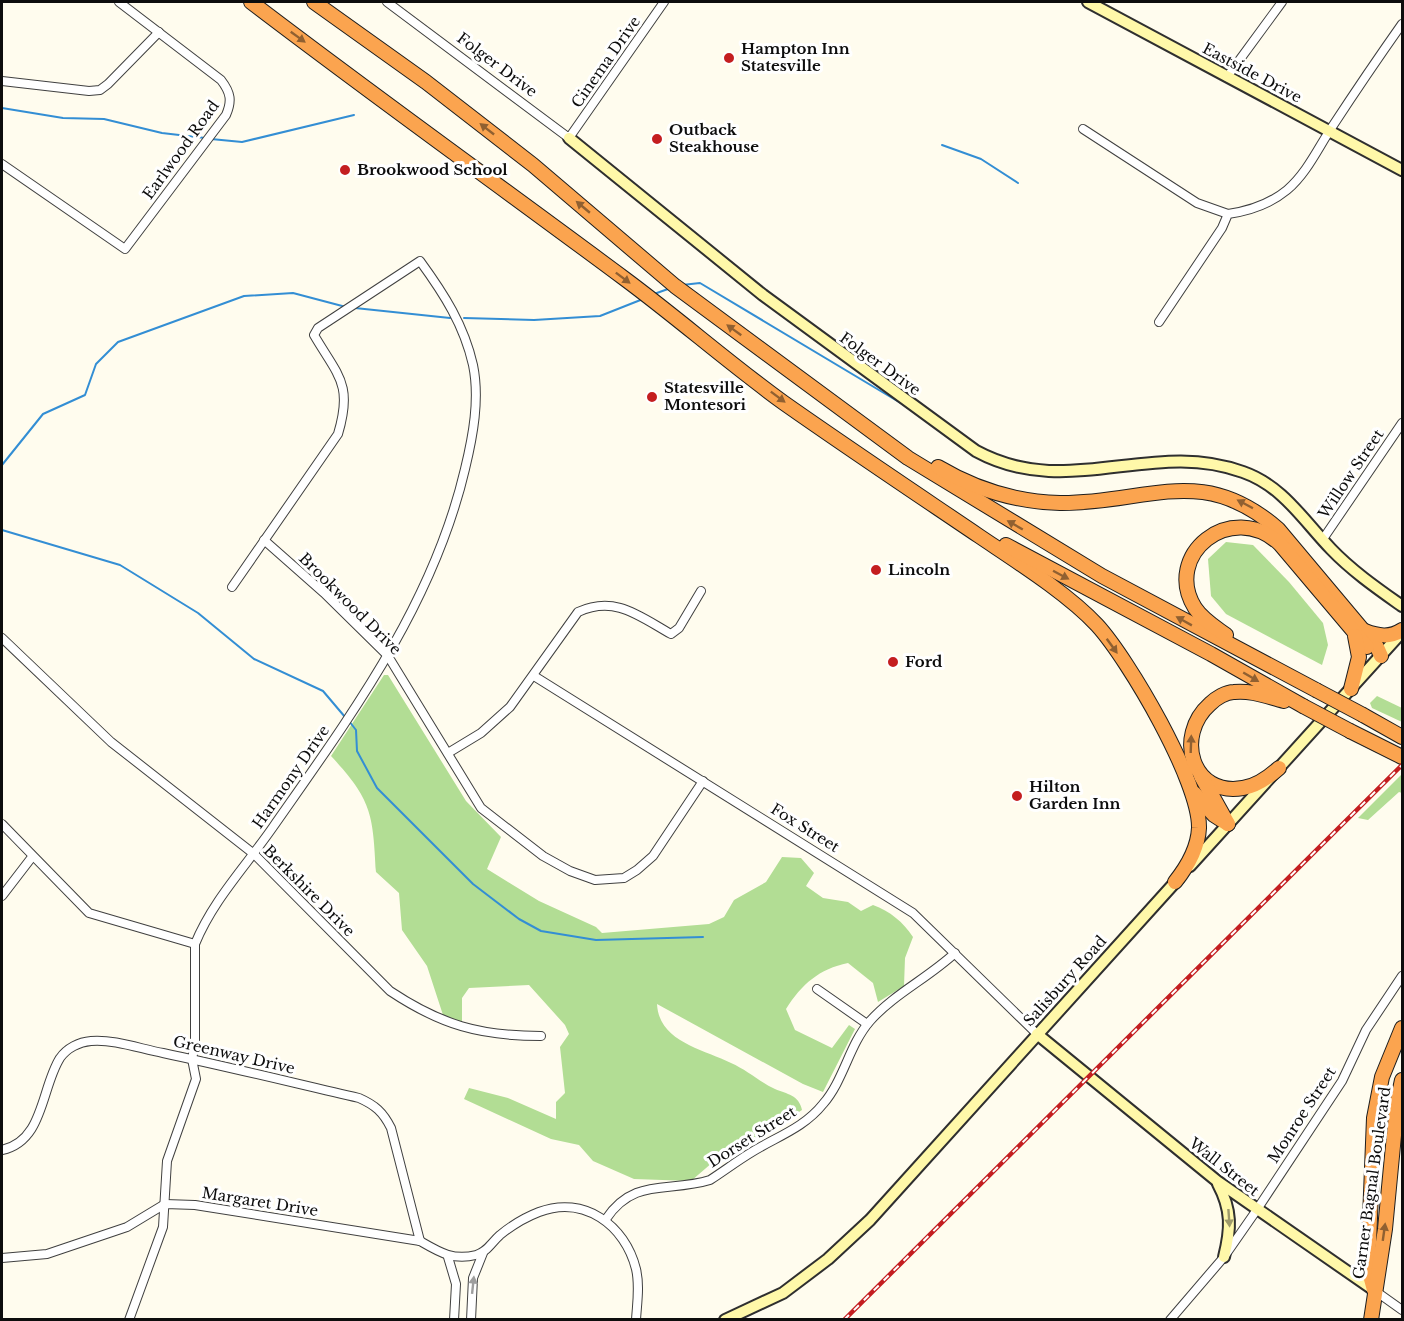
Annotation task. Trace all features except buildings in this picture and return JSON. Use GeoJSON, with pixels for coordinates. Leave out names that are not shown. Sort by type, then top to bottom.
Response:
{"type":"FeatureCollection","features":[{"type":"Feature","properties":{"kind":"highway"},"geometry":{"type":"LineString","coordinates":[[251,2],[637,288],[782,401],[1047,583],[1097,625],[1127,667],[1154,712],[1196,807],[1196,848],[1175,882]]}},
{"type":"Feature","properties":{"kind":"highway"},"geometry":{"type":"LineString","coordinates":[[314,2],[426,82],[524,158],[675,286],[908,458],[1002,518],[1102,576],[1398,734]]}},
{"type":"Feature","properties":{"kind":"highway"},"geometry":{"type":"LineString","coordinates":[[767,354],[932,464],[980,489],[1019,499],[1060,503],[1193,489],[1216,493],[1239,501],[1260,513],[1278,529],[1359,633],[1359,657],[1351,689]]}},
{"type":"Feature","properties":{"kind":"highway"},"geometry":{"type":"LineString","coordinates":[[936,506],[1303,706],[1402,757]]}},
{"type":"Feature","properties":{"kind":"highway"},"geometry":{"type":"LineString","coordinates":[[1292,678],[1248,651],[1206,621],[1195,608],[1188,592],[1189,566],[1201,543],[1214,533],[1230,527],[1248,526],[1273,537],[1381,656]]}},
{"type":"Feature","properties":{"kind":"highway"},"geometry":{"type":"LineString","coordinates":[[1359,633],[1380,636],[1402,631]]}},
{"type":"Feature","properties":{"kind":"highway"},"geometry":{"type":"LineString","coordinates":[[1228,824],[1191,757],[1189,742],[1202,711],[1215,699],[1232,692],[1251,693],[1303,706]]}},
{"type":"Feature","properties":{"kind":"highway"},"geometry":{"type":"LineString","coordinates":[[1198,770],[1216,784],[1234,789],[1246,788],[1264,780],[1279,768]]}},
{"type":"Feature","properties":{"kind":"highway"},"geometry":{"type":"LineString","coordinates":[[1189,787],[1214,815],[1228,824]]}},
{"type":"Feature","properties":{"kind":"highway","name":"Garner Bagnal Boulevard"},"geometry":{"type":"LineString","coordinates":[[1374,1290],[1368,1268],[1374,1118],[1383,1077],[1402,1028]]}},
{"type":"Feature","properties":{"kind":"highway","name":"Garner Bagnal Boulevard"},"geometry":{"type":"LineString","coordinates":[[1371,1320],[1385,1229],[1390,1155],[1402,1080]]}},
{"type":"Feature","properties":{"kind":"street","name":"Earlwood Road"},"geometry":{"type":"LineString","coordinates":[[2,164],[125,249],[226,115],[231,103],[229,91],[222,80],[119,2]]}},
{"type":"Feature","properties":{"kind":"street","name":"Folger Drive"},"geometry":{"type":"LineString","coordinates":[[387,2],[569,138],[763,295],[954,437],[996,462],[1042,473],[1080,472],[1182,460],[1201,460],[1260,478],[1276,489],[1323,539],[1366,579],[1402,606]]}},
{"type":"Feature","properties":{"kind":"street","name":"Cinema Drive"},"geometry":{"type":"LineString","coordinates":[[569,138],[664,2]]}},
{"type":"Feature","properties":{"kind":"street","name":"Eastside Drive"},"geometry":{"type":"LineString","coordinates":[[1088,2],[1402,170]]}},
{"type":"Feature","properties":{"kind":"street"},"geometry":{"type":"LineString","coordinates":[[1227,76],[1282,2]]}},
{"type":"Feature","properties":{"kind":"street"},"geometry":{"type":"LineString","coordinates":[[1083,129],[1197,202],[1228,214],[1248,211],[1286,190],[1302,175],[1329,130],[1402,24]]}},
{"type":"Feature","properties":{"kind":"street"},"geometry":{"type":"LineString","coordinates":[[2,81],[89,91],[100,90],[159,32]]}},
{"type":"Feature","properties":{"kind":"street"},"geometry":{"type":"LineString","coordinates":[[1160,322],[1222,228],[1228,214]]}},
{"type":"Feature","properties":{"kind":"street","name":"Harmony Drive"},"geometry":{"type":"LineString","coordinates":[[129,1320],[163,1227],[167,1161],[196,1079],[192,1059],[195,1044],[195,944],[216,903],[254,854],[388,656],[417,605],[439,556],[457,505],[469,453],[477,397],[474,367],[465,335],[451,305],[420,261],[318,328],[314,335],[340,375],[345,394],[344,414],[338,434],[264,540]]}},
{"type":"Feature","properties":{"kind":"street","name":"Willow Street"},"geometry":{"type":"LineString","coordinates":[[1323,539],[1402,423]]}},
{"type":"Feature","properties":{"kind":"street"},"geometry":{"type":"LineString","coordinates":[[232,587],[264,540]]}},
{"type":"Feature","properties":{"kind":"street","name":"Brookwood Drive"},"geometry":{"type":"LineString","coordinates":[[264,540],[324,593],[388,656],[448,753],[469,792],[494,820],[543,856],[570,871],[595,880],[624,878],[653,856],[703,781]]}},
{"type":"Feature","properties":{"kind":"street"},"geometry":{"type":"LineString","coordinates":[[448,753],[481,733],[510,707],[534,676],[567,624],[578,612],[594,605],[610,604],[627,610],[671,634],[679,628],[701,591]]}},
{"type":"Feature","properties":{"kind":"street","name":"Salisbury Road"},"geometry":{"type":"LineString","coordinates":[[725,1320],[783,1293],[828,1259],[870,1220],[1402,631]]}},
{"type":"Feature","properties":{"kind":"street","name":"Berkshire Drive"},"geometry":{"type":"LineString","coordinates":[[2,638],[111,742],[254,854],[390,991],[416,1009],[445,1023],[476,1031],[541,1036]]}},
{"type":"Feature","properties":{"kind":"street","name":"Fox Street"},"geometry":{"type":"LineString","coordinates":[[534,676],[890,897],[920,919],[1037,1034]]}},
{"type":"Feature","properties":{"kind":"street"},"geometry":{"type":"LineString","coordinates":[[2,824],[89,913],[195,944]]}},
{"type":"Feature","properties":{"kind":"street"},"geometry":{"type":"LineString","coordinates":[[2,896],[32,857]]}},
{"type":"Feature","properties":{"kind":"street","name":"Dorset Street"},"geometry":{"type":"LineString","coordinates":[[606,1219],[622,1200],[633,1193],[645,1188],[693,1185],[710,1180],[805,1122],[824,1104],[839,1083],[867,1024],[886,1005],[933,973],[955,953]]}},
{"type":"Feature","properties":{"kind":"street","name":"Monroe Street"},"geometry":{"type":"LineString","coordinates":[[1172,1319],[1224,1257],[1256,1211],[1342,1081],[1366,1030],[1402,976]]}},
{"type":"Feature","properties":{"kind":"street"},"geometry":{"type":"LineString","coordinates":[[817,989],[867,1024]]}},
{"type":"Feature","properties":{"kind":"street","name":"Wall Street"},"geometry":{"type":"LineString","coordinates":[[1037,1034],[1256,1211],[1402,1310]]}},
{"type":"Feature","properties":{"kind":"street","name":"Greenway Drive"},"geometry":{"type":"LineString","coordinates":[[2,1150],[22,1140],[31,1129],[54,1070],[62,1056],[75,1045],[91,1041],[106,1042],[192,1059],[359,1098],[373,1104],[384,1114],[390,1128],[420,1241]]}},
{"type":"Feature","properties":{"kind":"street"},"geometry":{"type":"LineString","coordinates":[[1217,1181],[1227,1201],[1231,1220],[1224,1257]]}},
{"type":"Feature","properties":{"kind":"street"},"geometry":{"type":"LineString","coordinates":[[2,1258],[47,1254],[127,1227],[165,1204]]}},
{"type":"Feature","properties":{"kind":"street","name":"Margaret Drive"},"geometry":{"type":"LineString","coordinates":[[165,1204],[195,1205],[420,1241],[448,1257]]}},
{"type":"Feature","properties":{"kind":"street"},"geometry":{"type":"LineString","coordinates":[[471,1320],[473,1278],[483,1253],[500,1235],[541,1211],[575,1208],[606,1219],[620,1234],[630,1251],[637,1271],[636,1320]]}},
{"type":"Feature","properties":{"kind":"street"},"geometry":{"type":"LineString","coordinates":[[454,1320],[456,1284],[448,1257],[465,1257],[483,1253]]}},
{"type":"Feature","properties":{"kind":"green space"},"geometry":{"type":"Polygon","coordinates":[[[1226,542],[1253,545],[1289,582],[1323,623],[1328,645],[1322,665],[1226,614],[1211,596],[1208,559],[1226,542]]]}},
{"type":"Feature","properties":{"kind":"green space"},"geometry":{"type":"Polygon","coordinates":[[[384,675],[388,675],[466,801],[501,837],[487,869],[539,901],[596,927],[602,933],[709,924],[724,917],[734,900],[766,882],[782,857],[801,858],[814,873],[806,886],[823,898],[848,902],[861,911],[873,905],[879,907],[900,922],[909,932],[913,937],[905,958],[904,986],[878,1002],[873,983],[848,963],[828,969],[812,979],[792,1000],[786,1009],[795,1030],[832,1048],[849,1025],[855,1029],[823,1092],[803,1084],[657,1004],[665,1027],[674,1036],[684,1043],[737,1066],[769,1086],[792,1096],[798,1101],[802,1110],[735,1153],[720,1156],[691,1181],[634,1179],[593,1161],[579,1145],[551,1139],[464,1099],[469,1088],[508,1098],[556,1119],[556,1102],[565,1093],[560,1047],[569,1034],[565,1025],[529,985],[469,988],[462,998],[462,1023],[443,1015],[427,966],[402,930],[399,893],[376,872],[368,809],[355,785],[331,756],[384,675]]]}},
{"type":"Feature","properties":{"kind":"green space"},"geometry":{"type":"Polygon","coordinates":[[[1377,696],[1402,708],[1402,722],[1372,708],[1370,703],[1377,696]]]}},
{"type":"Feature","properties":{"kind":"green space"},"geometry":{"type":"Polygon","coordinates":[[[1402,774],[1402,793],[1399,792],[1368,820],[1358,818],[1402,774]]]}},
{"type":"Feature","properties":{"kind":"waterway"},"geometry":{"type":"LineString","coordinates":[[2,108],[63,118],[104,119],[162,133],[205,138]]}},
{"type":"Feature","properties":{"kind":"waterway"},"geometry":{"type":"LineString","coordinates":[[211,139],[242,142],[354,115]]}},
{"type":"Feature","properties":{"kind":"waterway"},"geometry":{"type":"LineString","coordinates":[[942,145],[981,159],[1018,183]]}},
{"type":"Feature","properties":{"kind":"waterway"},"geometry":{"type":"LineString","coordinates":[[682,285],[700,283],[909,408]]}},
{"type":"Feature","properties":{"kind":"waterway"},"geometry":{"type":"LineString","coordinates":[[654,294],[668,289]]}},
{"type":"Feature","properties":{"kind":"waterway"},"geometry":{"type":"LineString","coordinates":[[2,465],[43,414],[85,395],[96,364],[118,342],[244,296],[293,293],[346,307]]}},
{"type":"Feature","properties":{"kind":"waterway"},"geometry":{"type":"LineString","coordinates":[[464,318],[534,320],[600,316],[643,299]]}},
{"type":"Feature","properties":{"kind":"waterway"},"geometry":{"type":"LineString","coordinates":[[355,308],[450,318]]}},
{"type":"Feature","properties":{"kind":"waterway"},"geometry":{"type":"LineString","coordinates":[[2,530],[120,565],[198,613],[254,659],[323,691],[345,717]]}},
{"type":"Feature","properties":{"kind":"waterway"},"geometry":{"type":"LineString","coordinates":[[349,721],[356,730],[357,751],[377,788],[473,884],[519,919],[541,931],[596,940],[703,937]]}},
{"type":"Feature","properties":{"kind":"railway"},"geometry":{"type":"LineString","coordinates":[[844,1320],[1402,765]]}},
{"type":"Feature","properties":{"kind":"place","name":"Hampton Inn Statesville"},"geometry":{"type":"Point","coordinates":[729,58]}},
{"type":"Feature","properties":{"kind":"place","name":"Outback Steakhouse"},"geometry":{"type":"Point","coordinates":[657,139]}},
{"type":"Feature","properties":{"kind":"place","name":"Brookwood School"},"geometry":{"type":"Point","coordinates":[345,170]}},
{"type":"Feature","properties":{"kind":"place","name":"Statesville Montesori"},"geometry":{"type":"Point","coordinates":[652,397]}},
{"type":"Feature","properties":{"kind":"place","name":"Lincoln"},"geometry":{"type":"Point","coordinates":[876,570]}},
{"type":"Feature","properties":{"kind":"place","name":"Ford"},"geometry":{"type":"Point","coordinates":[893,662]}},
{"type":"Feature","properties":{"kind":"place","name":"Hilton Garden Inn"},"geometry":{"type":"Point","coordinates":[1017,796]}}]}
